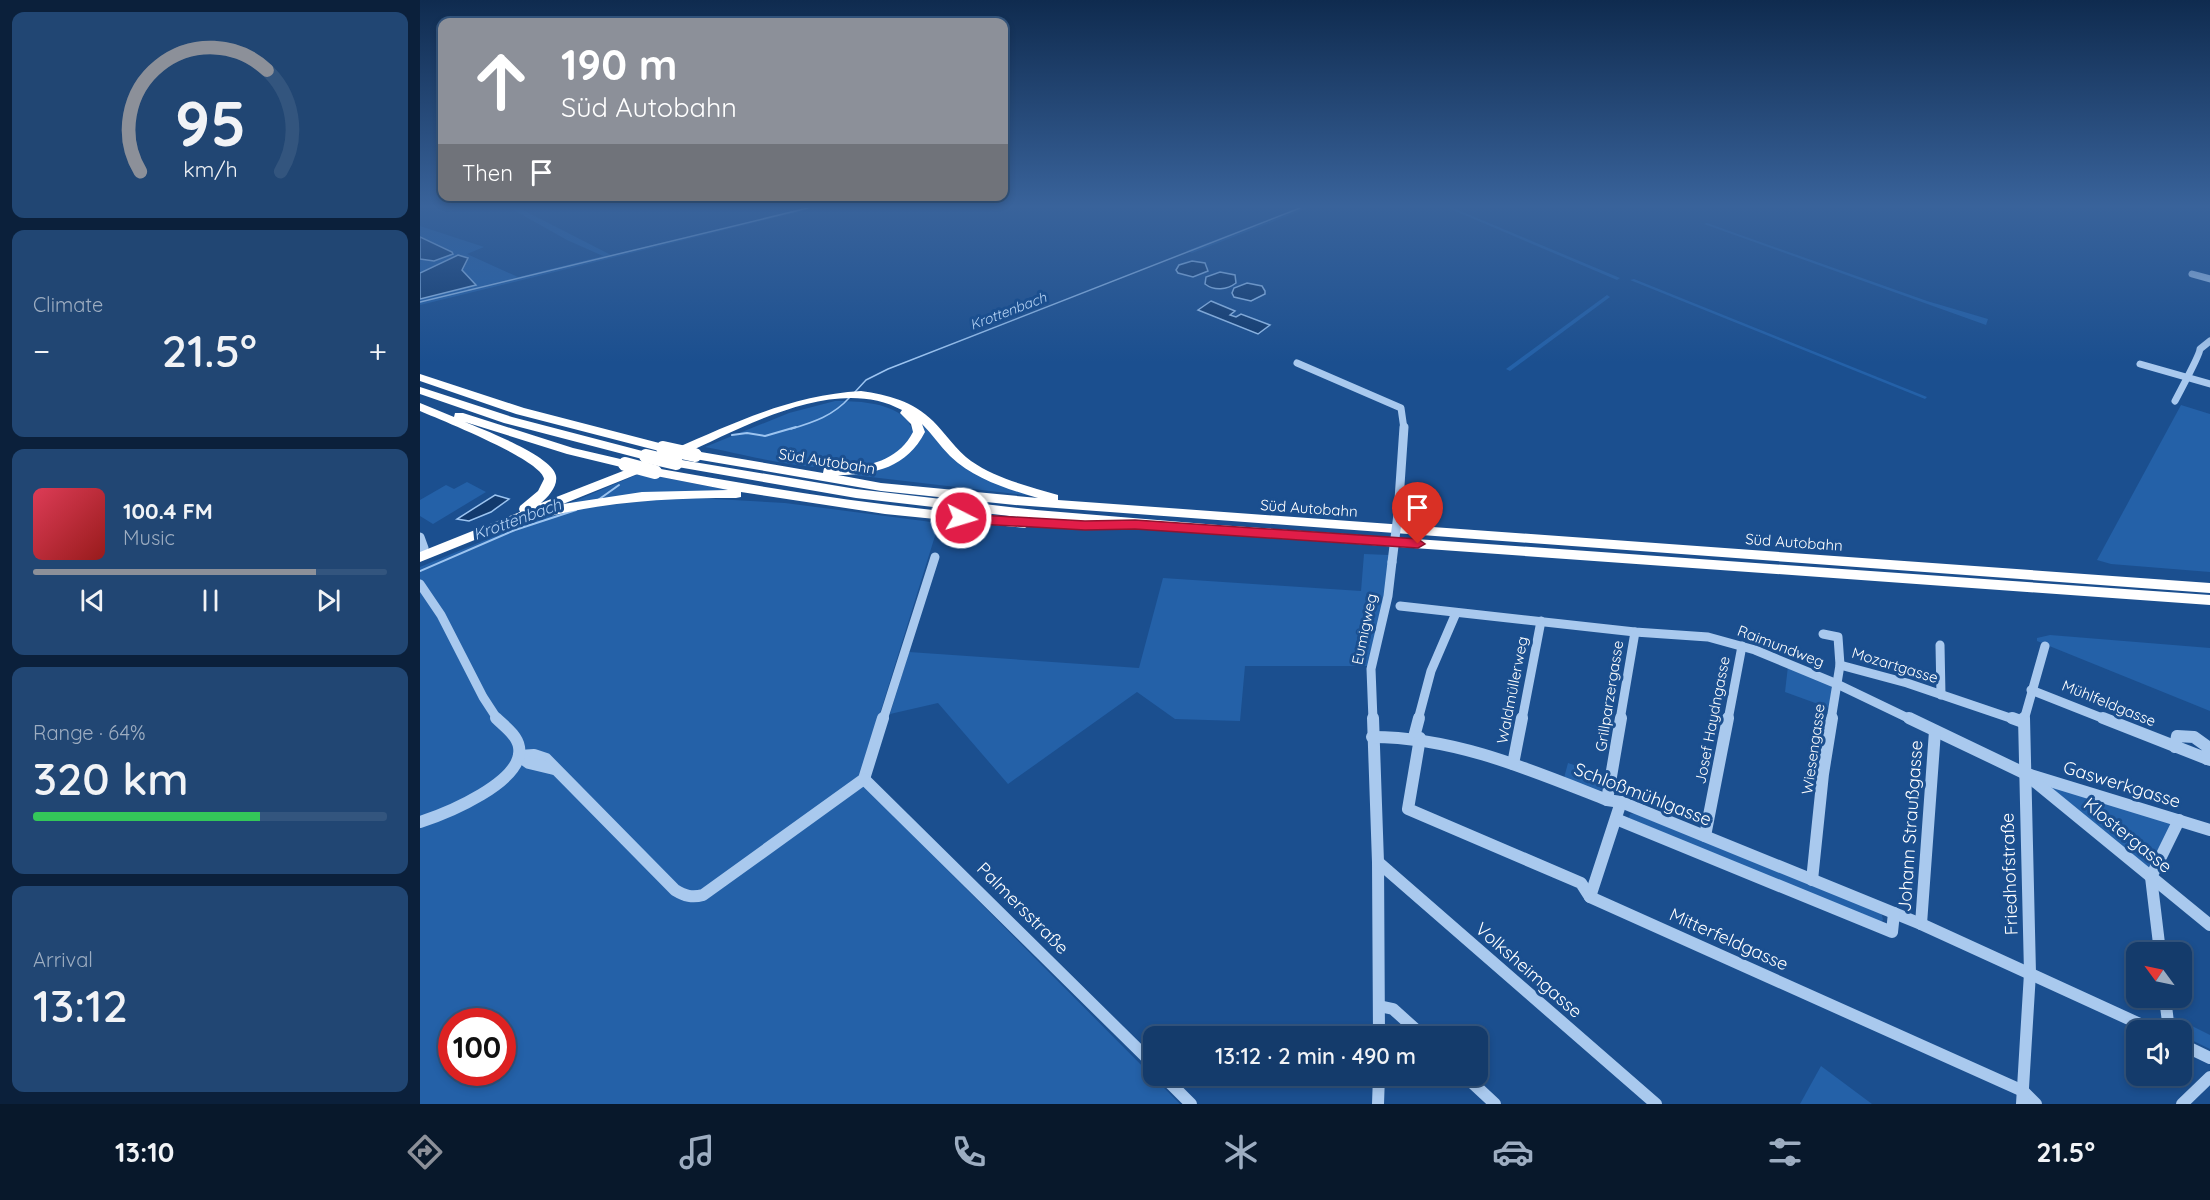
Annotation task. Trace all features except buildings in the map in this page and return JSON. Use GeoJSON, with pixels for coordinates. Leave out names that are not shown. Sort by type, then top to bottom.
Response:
{"type":"FeatureCollection","features":[{"type":"Feature","properties":{"kind":"highway","name":"Süd Autobahn"},"geometry":{"type":"LineString","coordinates":[[420,377],[520,411],[663,448],[793,473],[892,488],[1094,508],[2210,588]]}},
{"type":"Feature","properties":{"kind":"highway","name":"Süd Autobahn"},"geometry":{"type":"LineString","coordinates":[[420,390],[508,420],[676,463],[742,476],[887,498],[1135,524],[2210,600]]}},
{"type":"Feature","properties":{"kind":"highway"},"geometry":{"type":"LineString","coordinates":[[420,563],[779,413],[838,397]]}},
{"type":"Feature","properties":{"kind":"highway"},"geometry":{"type":"LineString","coordinates":[[420,556],[631,472],[776,410],[816,399],[838,397],[893,400],[917,413],[955,454],[984,474],[1022,490],[1094,508]]}},
{"type":"Feature","properties":{"kind":"highway"},"geometry":{"type":"LineString","coordinates":[[793,473],[864,470],[898,458],[909,449],[919,432],[910,416],[889,405],[856,397]]}},
{"type":"Feature","properties":{"kind":"highway"},"geometry":{"type":"LineString","coordinates":[[420,402],[495,429],[656,472],[793,497],[979,520],[1085,526],[1135,524]]}},
{"type":"Feature","properties":{"kind":"highway"},"geometry":{"type":"LineString","coordinates":[[420,407],[523,454],[547,469],[551,477],[540,497],[518,513],[477,533]]}},
{"type":"Feature","properties":{"kind":"highway"},"geometry":{"type":"LineString","coordinates":[[492,533],[547,513],[607,499],[696,493],[793,497]]}},
{"type":"Feature","properties":{"kind":"street"},"geometry":{"type":"LineString","coordinates":[[2192,274],[2210,279]]}},
{"type":"Feature","properties":{"kind":"street"},"geometry":{"type":"LineString","coordinates":[[2175,401],[2200,355],[2200,349],[2210,341]]}},
{"type":"Feature","properties":{"kind":"street","name":"Eumigweg"},"geometry":{"type":"LineString","coordinates":[[1297,363],[1401,408],[1403,415],[1398,514],[1388,596],[1371,669],[1378,862],[1379,1026]]}},
{"type":"Feature","properties":{"kind":"street"},"geometry":{"type":"LineString","coordinates":[[2140,364],[2210,384]]}},
{"type":"Feature","properties":{"kind":"street"},"geometry":{"type":"LineString","coordinates":[[420,537],[424,548],[420,556]]}},
{"type":"Feature","properties":{"kind":"street"},"geometry":{"type":"LineString","coordinates":[[519,756],[530,763],[556,770],[675,891],[685,897],[693,898],[714,888],[864,779],[935,557]]}},
{"type":"Feature","properties":{"kind":"street"},"geometry":{"type":"LineString","coordinates":[[420,584],[446,623],[495,718],[515,738],[520,748],[519,756],[513,767],[488,790],[454,809],[420,822]]}},
{"type":"Feature","properties":{"kind":"street","name":"Raimundweg"},"geometry":{"type":"LineString","coordinates":[[1400,606],[1635,632],[1708,637],[1742,646],[1837,684],[2024,773]]}},
{"type":"Feature","properties":{"kind":"street"},"geometry":{"type":"LineString","coordinates":[[1417,738],[1431,671],[1456,613]]}},
{"type":"Feature","properties":{"kind":"street","name":"Waldmüllerweg"},"geometry":{"type":"LineString","coordinates":[[1514,764],[1541,621]]}},
{"type":"Feature","properties":{"kind":"street","name":"Grillparzergasse"},"geometry":{"type":"LineString","coordinates":[[1607,800],[1635,632]]}},
{"type":"Feature","properties":{"kind":"street","name":"Wiesengasse"},"geometry":{"type":"LineString","coordinates":[[1812,880],[1823,774],[1840,664],[1838,637],[1823,634]]}},
{"type":"Feature","properties":{"kind":"street","name":"Mozartgasse"},"geometry":{"type":"LineString","coordinates":[[1939,644],[1941,695]]}},
{"type":"Feature","properties":{"kind":"street","name":"Josef Haydngasse"},"geometry":{"type":"LineString","coordinates":[[1705,836],[1742,646]]}},
{"type":"Feature","properties":{"kind":"street","name":"Friedhofstraße"},"geometry":{"type":"LineString","coordinates":[[2022,1098],[2030,973],[2023,722],[2045,646]]}},
{"type":"Feature","properties":{"kind":"street","name":"Mozartgasse"},"geometry":{"type":"LineString","coordinates":[[1840,664],[2023,722]]}},
{"type":"Feature","properties":{"kind":"street","name":"Mühlfeldgasse"},"geometry":{"type":"LineString","coordinates":[[2031,690],[2175,747],[2209,760],[2208,747],[2200,740],[2187,735],[2177,736],[2175,747]]}},
{"type":"Feature","properties":{"kind":"street","name":"Johann Straußgasse"},"geometry":{"type":"LineString","coordinates":[[1921,924],[1935,732]]}},
{"type":"Feature","properties":{"kind":"street","name":"Schloßmühlgasse"},"geometry":{"type":"LineString","coordinates":[[1372,737],[1417,738],[1514,764],[1607,800],[1621,802],[1921,924],[2131,1020]]}},
{"type":"Feature","properties":{"kind":"street","name":"Mitterfeldgasse"},"geometry":{"type":"LineString","coordinates":[[1417,738],[1408,809],[1581,884],[1590,897],[2036,1104]]}},
{"type":"Feature","properties":{"kind":"street","name":"Gaswerkgasse"},"geometry":{"type":"LineString","coordinates":[[2024,773],[2210,830]]}},
{"type":"Feature","properties":{"kind":"street","name":"Klostergasse"},"geometry":{"type":"LineString","coordinates":[[2024,773],[2210,925]]}},
{"type":"Feature","properties":{"kind":"street","name":"Palmersstraße"},"geometry":{"type":"LineString","coordinates":[[864,779],[1143,1054]]}},
{"type":"Feature","properties":{"kind":"street"},"geometry":{"type":"LineString","coordinates":[[1590,897],[1621,802]]}},
{"type":"Feature","properties":{"kind":"street"},"geometry":{"type":"LineString","coordinates":[[1616,819],[1892,932],[1894,913]]}},
{"type":"Feature","properties":{"kind":"street"},"geometry":{"type":"LineString","coordinates":[[2159,942],[2151,877],[2179,820]]}},
{"type":"Feature","properties":{"kind":"street","name":"Volksheimgasse"},"geometry":{"type":"LineString","coordinates":[[1378,862],[1656,1104]]}},
{"type":"Feature","properties":{"kind":"street"},"geometry":{"type":"LineString","coordinates":[[1379,1006],[1393,1009],[1412,1026]]}},
{"type":"Feature","properties":{"kind":"street"},"geometry":{"type":"LineString","coordinates":[[2192,1049],[2210,1058]]}},
{"type":"Feature","properties":{"kind":"street"},"geometry":{"type":"LineString","coordinates":[[2182,1104],[2210,1077]]}},
{"type":"Feature","properties":{"kind":"street"},"geometry":{"type":"LineString","coordinates":[[1173,1086],[1191,1104]]}},
{"type":"Feature","properties":{"kind":"street"},"geometry":{"type":"LineString","coordinates":[[1378,1086],[1378,1104]]}},
{"type":"Feature","properties":{"kind":"street"},"geometry":{"type":"LineString","coordinates":[[1476,1086],[1496,1104]]}},
{"type":"Feature","properties":{"kind":"shaded area"},"geometry":{"type":"Polygon","coordinates":[[[420,260],[451,260],[420,273],[420,260]]]}},
{"type":"Feature","properties":{"kind":"shaded area"},"geometry":{"type":"Polygon","coordinates":[[[448,260],[467,260],[462,270],[476,285],[420,299],[420,273],[448,260]]]}},
{"type":"Feature","properties":{"kind":"shaded area"},"geometry":{"type":"Polygon","coordinates":[[[461,260],[479,260],[518,277],[589,260],[605,260],[420,305],[420,299],[476,285],[462,270],[461,260]]]}},
{"type":"Feature","properties":{"kind":"shaded area"},"geometry":{"type":"Polygon","coordinates":[[[1569,260],[1576,260],[1620,278],[1617,280],[1569,260]]]}},
{"type":"Feature","properties":{"kind":"shaded area"},"geometry":{"type":"Polygon","coordinates":[[[1803,260],[1810,260],[1927,301],[1988,319],[1986,325],[1803,260]]]}},
{"type":"Feature","properties":{"kind":"shaded area"},"geometry":{"type":"Polygon","coordinates":[[[1192,261],[1205,263],[1208,271],[1193,277],[1178,273],[1176,270],[1179,265],[1192,261]]]}},
{"type":"Feature","properties":{"kind":"shaded area"},"geometry":{"type":"Polygon","coordinates":[[[1220,272],[1235,275],[1236,283],[1220,289],[1205,284],[1206,277],[1220,272]]]}},
{"type":"Feature","properties":{"kind":"shaded area"},"geometry":{"type":"Polygon","coordinates":[[[1634,279],[1927,397],[1925,399],[1630,280],[1634,279]]]}},
{"type":"Feature","properties":{"kind":"shaded area"},"geometry":{"type":"Polygon","coordinates":[[[1247,283],[1262,286],[1265,294],[1251,301],[1234,297],[1232,293],[1234,288],[1247,283]]]}},
{"type":"Feature","properties":{"kind":"shaded area"},"geometry":{"type":"Polygon","coordinates":[[[1607,295],[1610,297],[1510,371],[1506,369],[1607,295]]]}},
{"type":"Feature","properties":{"kind":"shaded area"},"geometry":{"type":"Polygon","coordinates":[[[1211,301],[1235,311],[1230,315],[1236,317],[1241,314],[1270,325],[1258,334],[1198,310],[1211,301]]]}},
{"type":"Feature","properties":{"kind":"shaded area"},"geometry":{"type":"Polygon","coordinates":[[[835,401],[862,402],[889,408],[906,418],[914,433],[905,449],[885,461],[861,467],[808,466],[705,447],[789,413],[835,401]]]}},
{"type":"Feature","properties":{"kind":"shaded area"},"geometry":{"type":"Polygon","coordinates":[[[2181,405],[2210,414],[2210,572],[2111,564],[2097,560],[2181,405]]]}},
{"type":"Feature","properties":{"kind":"shaded area"},"geometry":{"type":"Polygon","coordinates":[[[911,412],[952,456],[1034,496],[845,474],[862,473],[918,442],[911,412]]]}},
{"type":"Feature","properties":{"kind":"shaded area"},"geometry":{"type":"Polygon","coordinates":[[[641,473],[738,492],[649,494],[561,507],[641,473]]]}},
{"type":"Feature","properties":{"kind":"shaded area"},"geometry":{"type":"Polygon","coordinates":[[[467,482],[486,492],[433,524],[420,516],[420,500],[446,485],[454,489],[467,482]]]}},
{"type":"Feature","properties":{"kind":"shaded area"},"geometry":{"type":"Polygon","coordinates":[[[495,495],[509,499],[491,512],[469,521],[457,519],[495,495]]]}},
{"type":"Feature","properties":{"kind":"shaded area"},"geometry":{"type":"Polygon","coordinates":[[[680,497],[785,503],[939,523],[859,781],[1143,1067],[1143,1086],[1162,1086],[1180,1104],[420,1104],[420,567],[526,523],[566,510],[680,497]]]}},
{"type":"Feature","properties":{"kind":"shaded area"},"geometry":{"type":"Polygon","coordinates":[[[1364,554],[1389,555],[1382,618],[1368,666],[1245,666],[1240,721],[1175,719],[1137,692],[1008,784],[938,703],[890,714],[909,652],[1139,668],[1163,578],[1361,591],[1364,554]]]}},
{"type":"Feature","properties":{"kind":"shaded area"},"geometry":{"type":"Polygon","coordinates":[[[2050,635],[2210,648],[2210,711],[2037,641],[2037,638],[2050,635]]]}},
{"type":"Feature","properties":{"kind":"shaded area"},"geometry":{"type":"Polygon","coordinates":[[[1788,666],[1828,683],[1832,688],[1829,708],[1785,692],[1788,666]]]}},
{"type":"Feature","properties":{"kind":"shaded area"},"geometry":{"type":"Polygon","coordinates":[[[1568,763],[1607,776],[1605,788],[1598,791],[1564,778],[1568,763]]]}},
{"type":"Feature","properties":{"kind":"shaded area"},"geometry":{"type":"Polygon","coordinates":[[[2050,784],[2166,819],[2172,825],[2149,870],[2048,789],[2050,784]]]}},
{"type":"Feature","properties":{"kind":"shaded area"},"geometry":{"type":"Polygon","coordinates":[[[1635,813],[1877,911],[1882,915],[1883,920],[1878,923],[1629,818],[1630,814],[1635,813]]]}},
{"type":"Feature","properties":{"kind":"shaded area"},"geometry":{"type":"Polygon","coordinates":[[[2192,1026],[2210,1035],[2210,1049],[2192,1040],[2192,1026]]]}},
{"type":"Feature","properties":{"kind":"shaded area"},"geometry":{"type":"Polygon","coordinates":[[[1821,1066],[1872,1104],[1800,1104],[1821,1066]]]}},
{"type":"Feature","properties":{"kind":"waterway"},"geometry":{"type":"LineString","coordinates":[[420,302],[595,260]]}},
{"type":"Feature","properties":{"kind":"waterway","name":"Krottenbach"},"geometry":{"type":"LineString","coordinates":[[854,393],[866,380],[888,369],[1168,260]]}},
{"type":"Feature","properties":{"kind":"waterway","name":"Krottenbach"},"geometry":{"type":"LineString","coordinates":[[791,429],[830,414],[850,397]]}},
{"type":"Feature","properties":{"kind":"waterway","name":"Krottenbach"},"geometry":{"type":"LineString","coordinates":[[732,435],[747,433],[765,436],[796,427]]}},
{"type":"Feature","properties":{"kind":"waterway","name":"Krottenbach"},"geometry":{"type":"LineString","coordinates":[[598,500],[619,485]]}},
{"type":"Feature","properties":{"kind":"waterway","name":"Krottenbach"},"geometry":{"type":"LineString","coordinates":[[420,571],[515,530],[576,510]]}},
{"type":"Feature","properties":{"kind":"route"},"geometry":{"type":"LineString","coordinates":[[961,518],[1085,526],[1135,524],[1418,544]]}}]}
